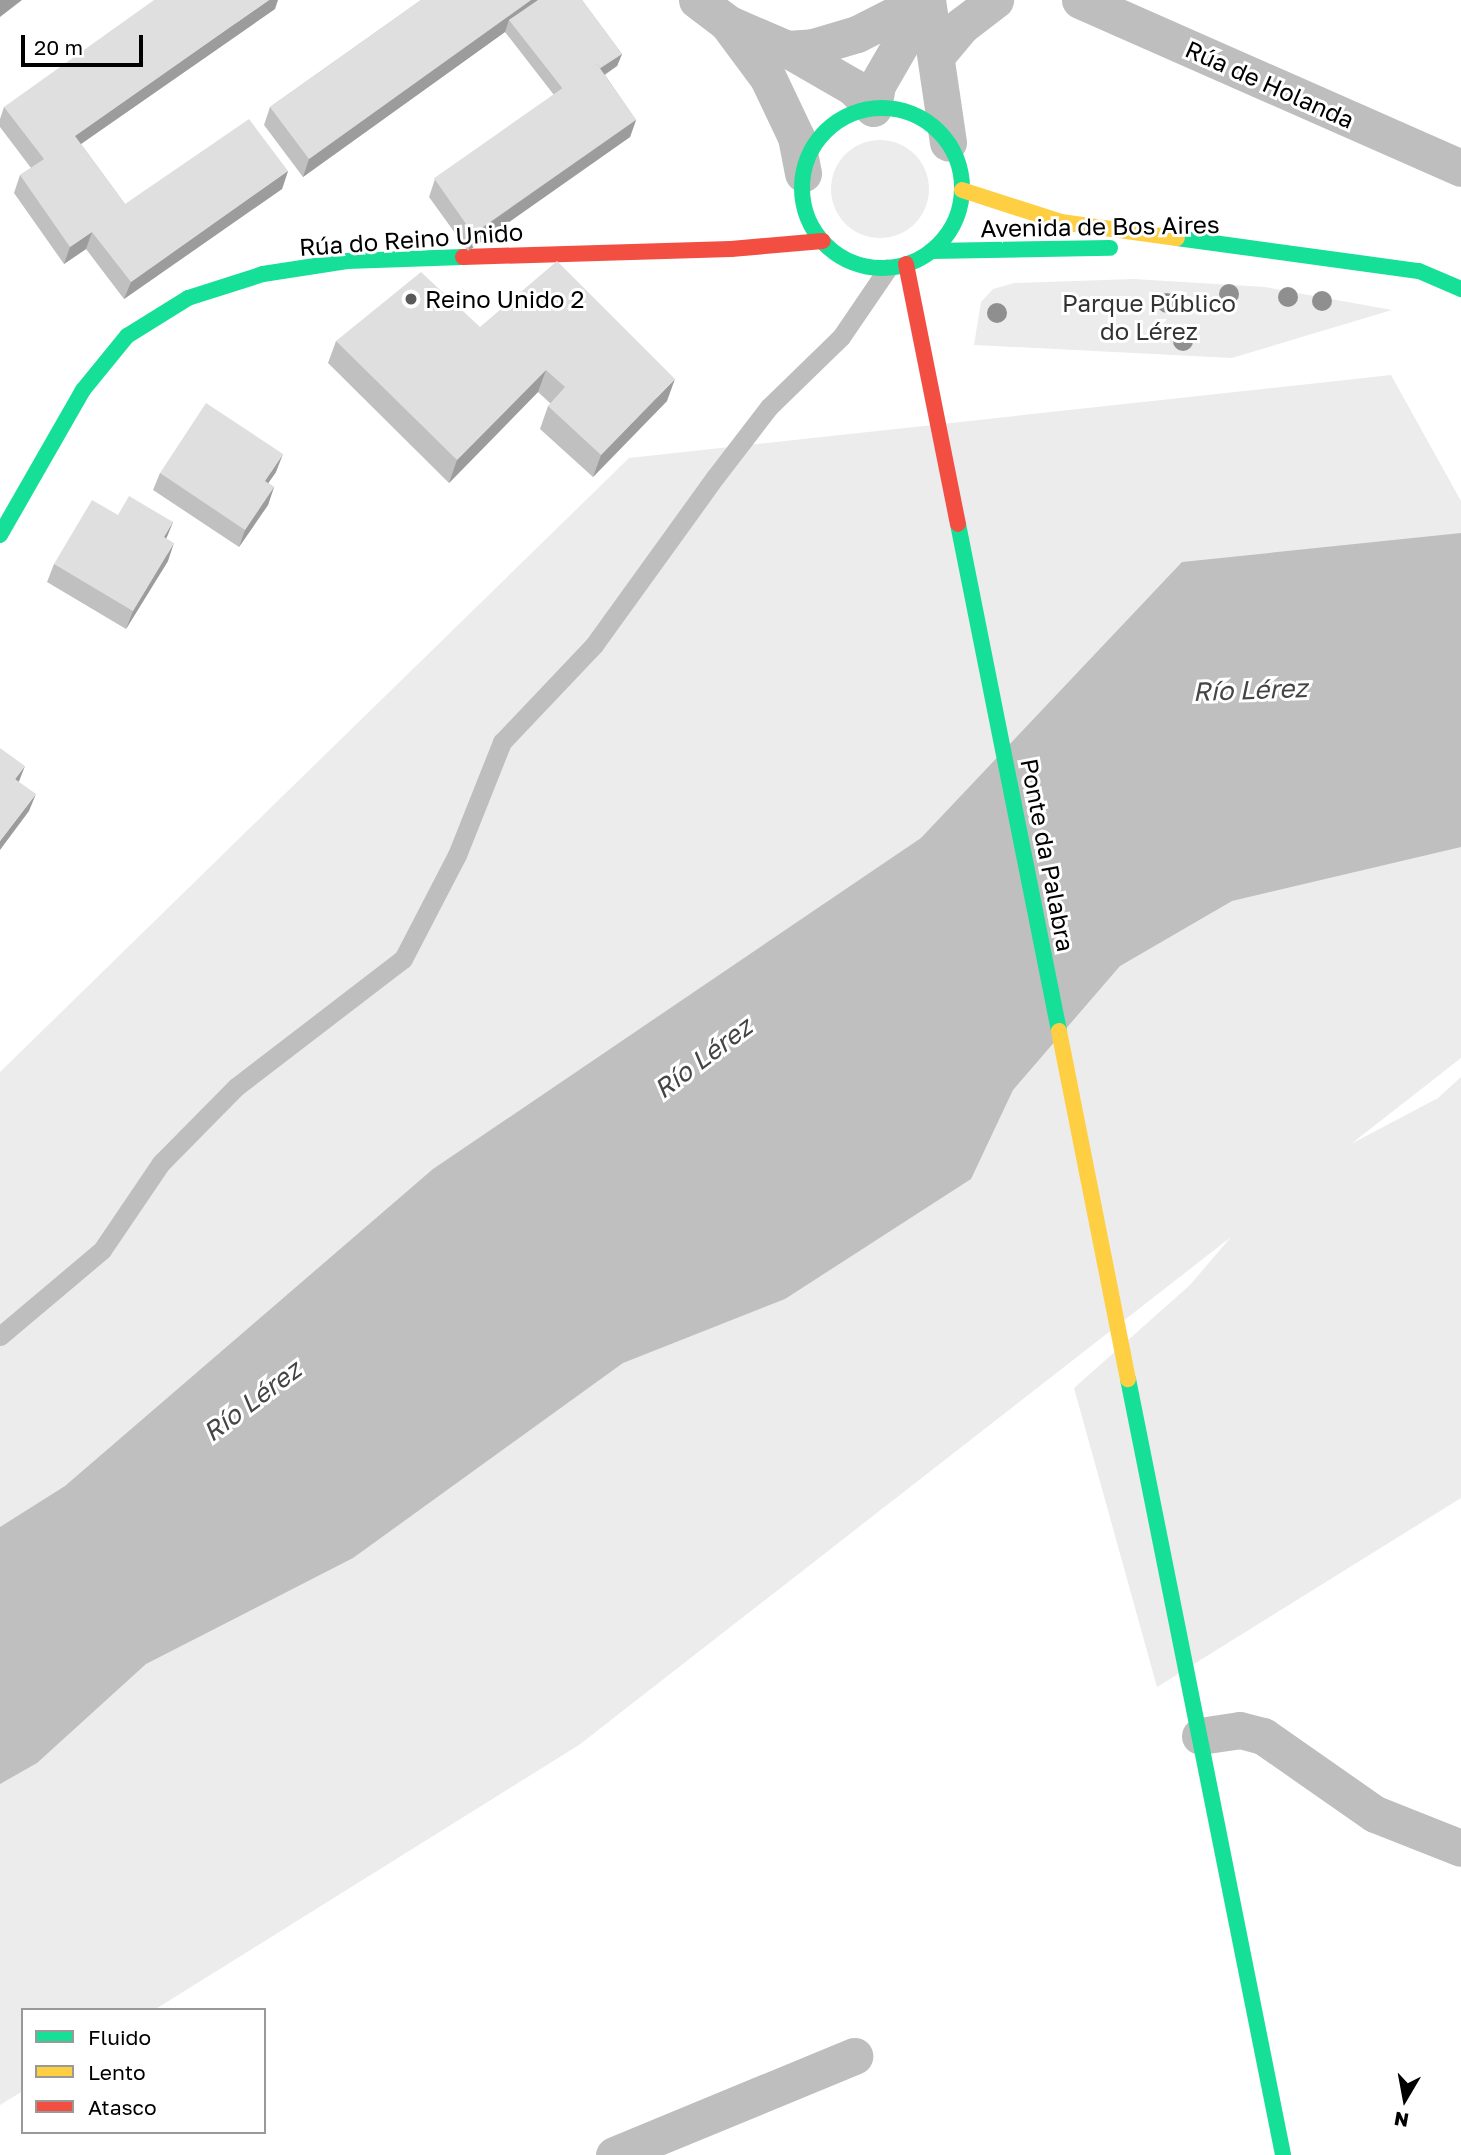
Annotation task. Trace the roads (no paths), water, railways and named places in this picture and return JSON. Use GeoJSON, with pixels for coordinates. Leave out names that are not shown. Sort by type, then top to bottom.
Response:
{"type":"FeatureCollection","features":[{"type":"Feature","properties":{"kind":"street"},"geometry":{"type":"LineString","coordinates":[[697,0],[727,23],[787,49],[853,87],[873,108]]}},
{"type":"Feature","properties":{"kind":"street"},"geometry":{"type":"LineString","coordinates":[[727,23],[768,78],[796,137],[803,173],[802,197],[809,221],[823,241],[842,257],[897,266],[932,251],[948,234],[962,190],[960,165],[948,142],[926,0]]}},
{"type":"Feature","properties":{"kind":"street"},"geometry":{"type":"LineString","coordinates":[[787,49],[813,47],[857,34],[926,0]]}},
{"type":"Feature","properties":{"kind":"street"},"geometry":{"type":"LineString","coordinates":[[873,108],[877,85],[926,0]]}},
{"type":"Feature","properties":{"kind":"street"},"geometry":{"type":"LineString","coordinates":[[936,56],[961,26],[995,0]]}},
{"type":"Feature","properties":{"kind":"street","name":"Rúa de Holanda"},"geometry":{"type":"LineString","coordinates":[[1080,0],[1461,168]]}},
{"type":"Feature","properties":{"kind":"street"},"geometry":{"type":"LineString","coordinates":[[803,173],[812,148],[828,129],[849,115],[873,108],[915,115],[948,142]]}},
{"type":"Feature","properties":{"kind":"street","name":"Avenida de Bos Aires"},"geometry":{"type":"LineString","coordinates":[[962,190],[1061,222],[1270,247],[1419,271],[1461,289]]}},
{"type":"Feature","properties":{"kind":"street","name":"Rúa do Reino Unido"},"geometry":{"type":"LineString","coordinates":[[0,535],[83,390],[127,336],[188,298],[263,274],[347,261],[731,249],[823,241]]}},
{"type":"Feature","properties":{"kind":"street","name":"Avenida de Bos Aires"},"geometry":{"type":"LineString","coordinates":[[932,251],[1270,247]]}},
{"type":"Feature","properties":{"kind":"street","name":"Ponte da Palabra"},"geometry":{"type":"LineString","coordinates":[[897,266],[927,368],[1283,2155]]}},
{"type":"Feature","properties":{"kind":"street"},"geometry":{"type":"LineString","coordinates":[[1200,1736],[1240,1730],[1263,1736],[1374,1814],[1461,1848]]}},
{"type":"Feature","properties":{"kind":"street"},"geometry":{"type":"LineString","coordinates":[[614,2155],[854,2056]]}},
{"type":"Feature","properties":{"kind":"lane"},"geometry":{"type":"LineString","coordinates":[[0,1336],[46,1301],[102,1250],[161,1163],[236,1087],[404,959],[457,855],[502,742],[594,645],[769,407],[841,337],[897,266]]}},
{"type":"Feature","properties":{"kind":"water","name":"Río Lérez"},"geometry":{"type":"Polygon","coordinates":[[[1461,533],[1461,847],[1232,901],[1120,966],[1013,1090],[971,1179],[785,1299],[623,1363],[353,1558],[146,1664],[37,1763],[0,1784],[0,1527],[65,1486],[433,1169],[921,838],[1182,562],[1461,533]]]}},
{"type":"Feature","properties":{"kind":"place","name":"Reino Unido 2"},"geometry":{"type":"Point","coordinates":[411,299]}},
{"type":"Feature","properties":{"kind":"park label","name":"Parque Público do Lérez"},"geometry":{"type":"Point","coordinates":[1149,317]}}]}
